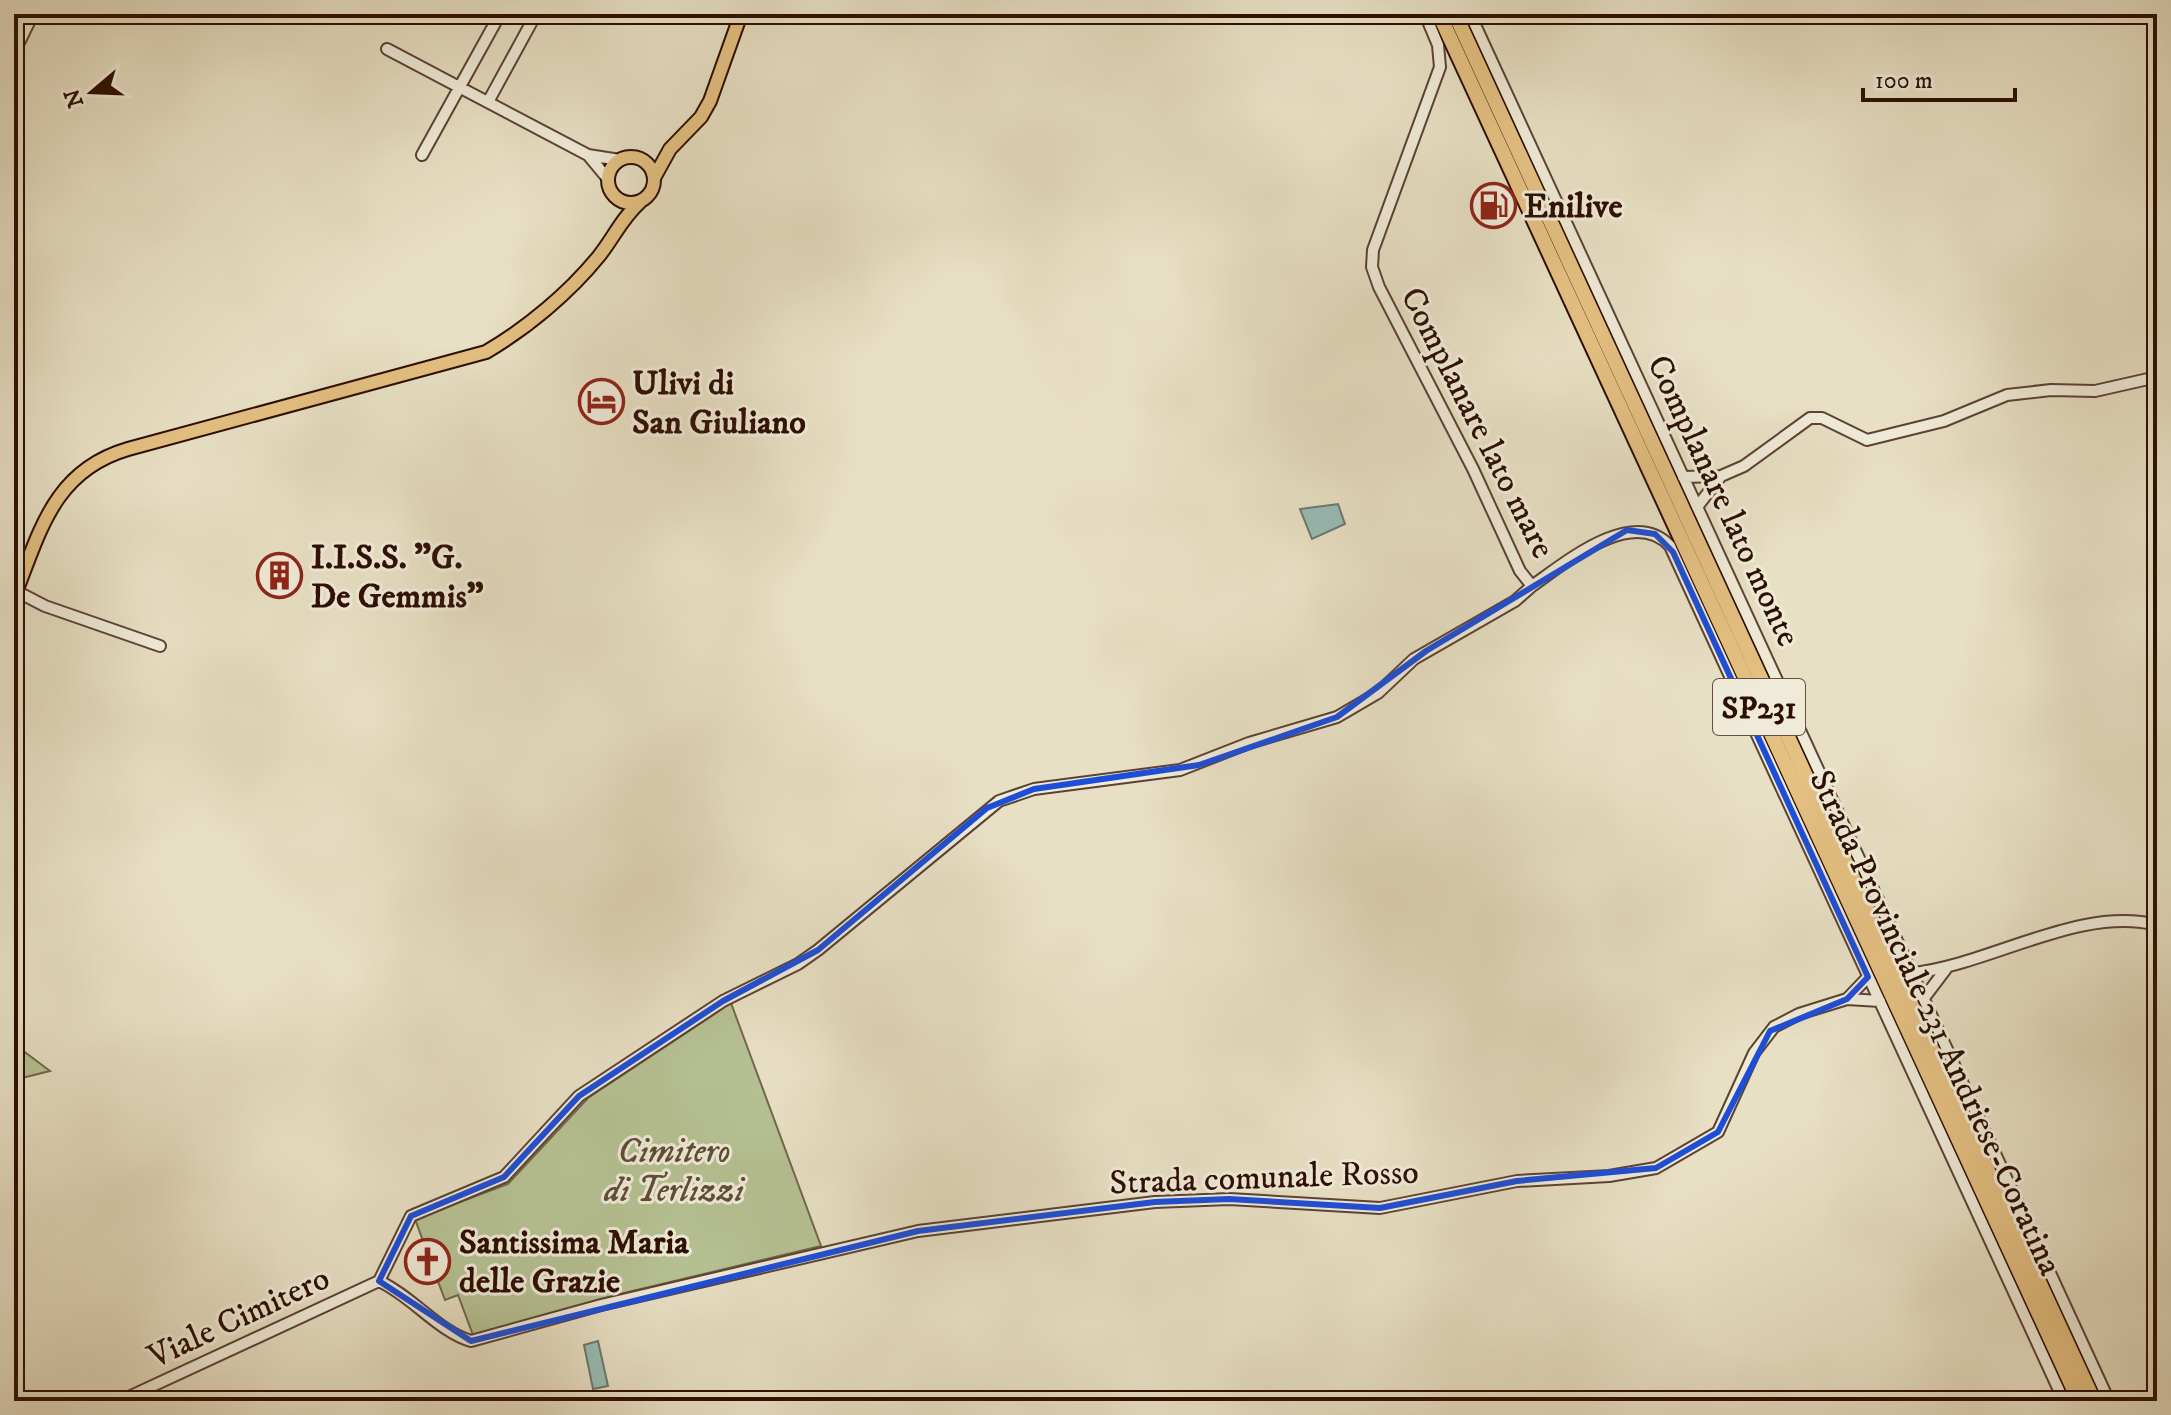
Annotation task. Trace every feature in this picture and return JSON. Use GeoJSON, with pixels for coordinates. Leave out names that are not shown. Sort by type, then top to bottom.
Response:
{"type":"FeatureCollection","features":[{"type":"Feature","properties":{"kind":"highway","name":"Strada Provinciale 231 Andriese-Coratina"},"geometry":{"type":"LineString","coordinates":[[1439,14],[2079,1401]]}},
{"type":"Feature","properties":{"kind":"highway","name":"Strada Provinciale 231 Andriese-Coratina"},"geometry":{"type":"LineString","coordinates":[[1455,14],[2094,1401]]}},
{"type":"Feature","properties":{"kind":"main road"},"geometry":{"type":"LineString","coordinates":[[15,594],[53,503],[88,465],[128,449],[486,352],[571,285],[651,192],[654,178],[670,149],[701,117],[710,101],[741,14]]}},
{"type":"Feature","properties":{"kind":"main road"},"geometry":{"type":"LineString","coordinates":[[617,228],[614,197],[608,179],[610,170],[620,160],[641,160],[670,149]]}},
{"type":"Feature","properties":{"kind":"main road"},"geometry":{"type":"LineString","coordinates":[[641,160],[654,178]]}},
{"type":"Feature","properties":{"kind":"main road"},"geometry":{"type":"LineString","coordinates":[[614,197],[626,203],[640,202]]}},
{"type":"Feature","properties":{"kind":"street"},"geometry":{"type":"LineString","coordinates":[[14,53],[33,14]]}},
{"type":"Feature","properties":{"kind":"street"},"geometry":{"type":"LineString","coordinates":[[422,155],[500,14]]}},
{"type":"Feature","properties":{"kind":"street"},"geometry":{"type":"LineString","coordinates":[[488,102],[536,14]]}},
{"type":"Feature","properties":{"kind":"street","name":"Complanare lato mare"},"geometry":{"type":"LineString","coordinates":[[1425,14],[1438,45],[1439,73],[1373,250],[1372,267],[1379,287],[1473,469],[1520,571],[1532,586],[1621,532],[1646,531],[1668,544],[2064,1401]]}},
{"type":"Feature","properties":{"kind":"street","name":"Complanare lato monte"},"geometry":{"type":"LineString","coordinates":[[1470,14],[2109,1401]]}},
{"type":"Feature","properties":{"kind":"street"},"geometry":{"type":"LineString","coordinates":[[387,49],[588,155],[620,160]]}},
{"type":"Feature","properties":{"kind":"street"},"geometry":{"type":"LineString","coordinates":[[588,155],[608,179]]}},
{"type":"Feature","properties":{"kind":"street"},"geometry":{"type":"LineString","coordinates":[[1683,477],[1721,476],[1759,457],[1810,418],[1822,418],[1867,440],[1944,421],[2007,395],[2051,390],[2095,391],[2157,377]]}},
{"type":"Feature","properties":{"kind":"street"},"geometry":{"type":"LineString","coordinates":[[1697,507],[1721,476]]}},
{"type":"Feature","properties":{"kind":"street"},"geometry":{"type":"LineString","coordinates":[[379,1281],[408,1221],[422,1209],[504,1177],[579,1096],[723,1001],[798,964],[818,950],[999,801],[1034,789],[1180,770],[1249,743],[1337,717],[1378,693],[1414,659],[1515,601],[1532,586]]}},
{"type":"Feature","properties":{"kind":"street"},"geometry":{"type":"LineString","coordinates":[[15,594],[160,646]]}},
{"type":"Feature","properties":{"kind":"street"},"geometry":{"type":"LineString","coordinates":[[1912,973],[1946,969],[2085,927],[2125,921],[2157,925]]}},
{"type":"Feature","properties":{"kind":"street"},"geometry":{"type":"LineString","coordinates":[[1924,998],[1946,969]]}},
{"type":"Feature","properties":{"kind":"street","name":"Strada comunale Rosso"},"geometry":{"type":"LineString","coordinates":[[1847,999],[1868,977]]}},
{"type":"Feature","properties":{"kind":"street","name":"Strada comunale Rosso"},"geometry":{"type":"LineString","coordinates":[[379,1281],[403,1292],[456,1337],[471,1341],[601,1305],[918,1231],[1170,1201],[1229,1199],[1380,1208],[1517,1181],[1609,1176],[1656,1168],[1718,1132],[1754,1053],[1770,1031],[1799,1014],[1847,999],[1880,1001]]}},
{"type":"Feature","properties":{"kind":"street","name":"Viale Cimitero"},"geometry":{"type":"LineString","coordinates":[[120,1401],[379,1281]]}},
{"type":"Feature","properties":{"kind":"highlighted area"},"geometry":{"type":"Polygon","coordinates":[[[1627,530],[1655,534],[1673,552],[1868,977],[1847,999],[1770,1031],[1718,1132],[1656,1168],[1517,1181],[1380,1208],[1229,1199],[1155,1202],[918,1231],[471,1341],[379,1281],[411,1216],[504,1177],[579,1096],[723,1001],[818,950],[987,808],[1034,789],[1199,765],[1337,717],[1426,651],[1627,530]]]}},
{"type":"Feature","properties":{"kind":"green space","name":"Cimitero di Terlizzi"},"geometry":{"type":"Polygon","coordinates":[[[731,1003],[821,1246],[620,1294],[473,1335],[458,1295],[445,1300],[434,1271],[422,1275],[421,1270],[415,1272],[411,1259],[416,1258],[415,1253],[426,1249],[415,1219],[508,1184],[588,1098],[731,1003]]]}},
{"type":"Feature","properties":{"kind":"green space"},"geometry":{"type":"Polygon","coordinates":[[[14,1044],[50,1071],[14,1080],[14,1044]]]}},
{"type":"Feature","properties":{"kind":"water"},"geometry":{"type":"Polygon","coordinates":[[[1338,504],[1345,524],[1312,539],[1300,509],[1338,504]]]}},
{"type":"Feature","properties":{"kind":"water"},"geometry":{"type":"Polygon","coordinates":[[[598,1341],[608,1386],[593,1389],[584,1345],[598,1341]]]}},
{"type":"Feature","properties":{"kind":"place","name":"Enilive"},"geometry":{"type":"Point","coordinates":[1493,205]}},
{"type":"Feature","properties":{"kind":"place","name":"Ulivi di San Giuliano"},"geometry":{"type":"Point","coordinates":[601,402]}},
{"type":"Feature","properties":{"kind":"place","name":"I.I.S.S. \"G. De Gemmis\""},"geometry":{"type":"Point","coordinates":[280,576]}},
{"type":"Feature","properties":{"kind":"place","name":"Santissima Maria delle Grazie"},"geometry":{"type":"Point","coordinates":[428,1261]}}]}
